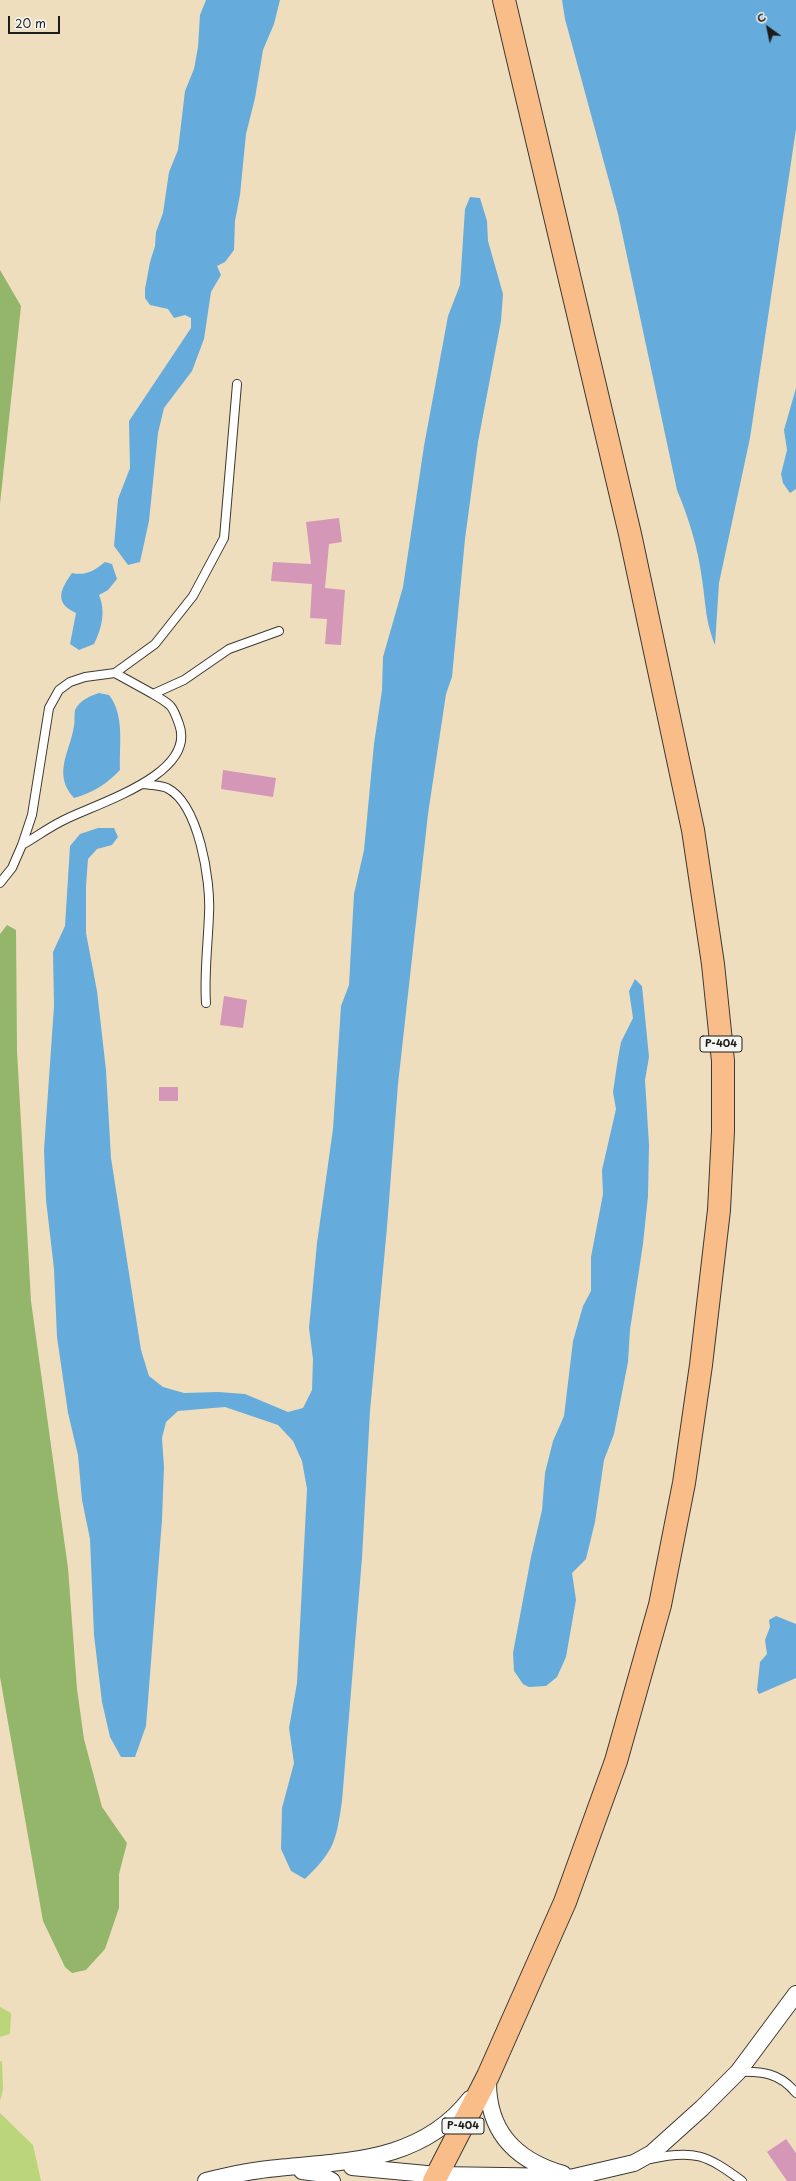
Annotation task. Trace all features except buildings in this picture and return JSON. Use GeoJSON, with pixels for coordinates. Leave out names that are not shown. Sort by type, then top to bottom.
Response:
{"type":"FeatureCollection","features":[{"type":"Feature","properties":{"kind":"highway","name":"Р-404"},"geometry":{"type":"LineString","coordinates":[[435,2178],[488,2076],[568,1894],[616,1760],[660,1605],[684,1483],[701,1365],[719,1210],[723,1132],[723,1062],[713,964],[693,830],[630,534],[504,0]]}},
{"type":"Feature","properties":{"kind":"street"},"geometry":{"type":"LineString","coordinates":[[557,2181],[634,2163],[652,2152],[671,2137],[738,2072],[796,1994]]}},
{"type":"Feature","properties":{"kind":"street"},"geometry":{"type":"LineString","coordinates":[[206,2181],[277,2168],[324,2165],[373,2158],[403,2148],[422,2139],[456,2114],[488,2076]]}},
{"type":"Feature","properties":{"kind":"street"},"geometry":{"type":"LineString","coordinates":[[488,2076],[489,2105],[491,2114],[498,2127],[522,2157],[539,2166],[576,2177]]}},
{"type":"Feature","properties":{"kind":"street"},"geometry":{"type":"LineString","coordinates":[[324,2165],[435,2178],[576,2177]]}},
{"type":"Feature","properties":{"kind":"street"},"geometry":{"type":"LineString","coordinates":[[277,2168],[317,2173],[332,2181]]}},
{"type":"Feature","properties":{"kind":"lane"},"geometry":{"type":"LineString","coordinates":[[0,883],[12,868],[22,845],[32,815],[49,708],[59,690],[70,682],[86,677],[115,673],[156,644],[193,596],[224,538],[237,384]]}},
{"type":"Feature","properties":{"kind":"lane"},"geometry":{"type":"LineString","coordinates":[[153,694],[184,680],[229,649],[279,631]]}},
{"type":"Feature","properties":{"kind":"lane"},"geometry":{"type":"LineString","coordinates":[[22,845],[62,821],[143,784],[165,768],[179,751],[182,733],[172,706],[115,673]]}},
{"type":"Feature","properties":{"kind":"lane"},"geometry":{"type":"LineString","coordinates":[[143,784],[166,788],[176,795],[188,808],[196,830],[204,862],[210,913],[205,978],[206,1003]]}},
{"type":"Feature","properties":{"kind":"lane"},"geometry":{"type":"LineString","coordinates":[[738,2072],[762,2071],[777,2078],[796,2093]]}},
{"type":"Feature","properties":{"kind":"lane"},"geometry":{"type":"LineString","coordinates":[[634,2163],[674,2154],[698,2155],[715,2161],[742,2181]]}},
{"type":"Feature","properties":{"kind":"green space"},"geometry":{"type":"Polygon","coordinates":[[[0,270],[21,306],[0,504],[0,270]]]}},
{"type":"Feature","properties":{"kind":"green space"},"geometry":{"type":"Polygon","coordinates":[[[7,925],[16,930],[17,1051],[31,1301],[68,1568],[77,1689],[84,1739],[102,1807],[127,1843],[119,1874],[119,1908],[105,1949],[86,1970],[72,1973],[65,1967],[43,1921],[0,1677],[0,934],[7,925]]]}},
{"type":"Feature","properties":{"kind":"green space"},"geometry":{"type":"Polygon","coordinates":[[[0,2007],[11,2013],[10,2034],[0,2037],[0,2007]]]}},
{"type":"Feature","properties":{"kind":"green space"},"geometry":{"type":"Polygon","coordinates":[[[2,2061],[3,2089],[0,2101],[0,2062],[2,2061]]]}},
{"type":"Feature","properties":{"kind":"green space"},"geometry":{"type":"Polygon","coordinates":[[[0,2113],[33,2145],[41,2181],[0,2181],[0,2113]]]}},
{"type":"Feature","properties":{"kind":"water"},"geometry":{"type":"Polygon","coordinates":[[[206,0],[280,0],[274,24],[263,50],[255,98],[246,134],[240,195],[235,221],[234,250],[225,262],[217,266],[221,275],[211,292],[204,339],[192,371],[164,408],[158,433],[149,521],[140,562],[128,565],[114,546],[118,499],[130,468],[129,421],[191,328],[191,318],[185,315],[174,318],[168,309],[150,305],[145,298],[145,289],[150,262],[155,246],[156,232],[163,213],[169,172],[178,150],[185,91],[194,69],[198,47],[200,15],[206,0]]]}},
{"type":"Feature","properties":{"kind":"water"},"geometry":{"type":"Polygon","coordinates":[[[562,0],[796,0],[796,129],[750,438],[719,583],[715,645],[708,620],[695,545],[677,490],[618,214],[565,19],[562,0]]]}},
{"type":"Feature","properties":{"kind":"water"},"geometry":{"type":"Polygon","coordinates":[[[470,197],[480,198],[487,221],[488,241],[503,294],[501,321],[478,442],[465,539],[452,677],[446,694],[428,814],[398,1084],[387,1227],[370,1411],[362,1558],[342,1801],[336,1836],[323,1860],[305,1879],[291,1871],[281,1849],[282,1808],[294,1763],[289,1728],[297,1683],[307,1489],[302,1461],[293,1441],[278,1425],[225,1407],[178,1411],[166,1422],[162,1438],[164,1467],[162,1520],[146,1726],[135,1757],[121,1757],[110,1737],[102,1702],[94,1635],[90,1539],[82,1500],[78,1455],[68,1413],[57,1337],[54,1269],[46,1200],[44,1150],[54,1006],[53,952],[65,926],[70,846],[80,834],[98,828],[114,828],[118,837],[112,845],[97,849],[88,859],[86,886],[86,933],[97,991],[106,1070],[111,1158],[141,1350],[149,1376],[163,1387],[184,1393],[218,1392],[245,1394],[288,1412],[303,1408],[312,1390],[313,1359],[309,1328],[317,1243],[333,1129],[341,1006],[349,985],[354,894],[364,850],[374,744],[382,690],[383,657],[403,587],[424,446],[448,316],[460,285],[465,209],[470,197]]]}},
{"type":"Feature","properties":{"kind":"water"},"geometry":{"type":"Polygon","coordinates":[[[796,388],[796,489],[790,493],[783,483],[781,474],[787,450],[784,430],[796,388]]]}},
{"type":"Feature","properties":{"kind":"water"},"geometry":{"type":"Polygon","coordinates":[[[105,562],[112,564],[117,579],[108,590],[99,595],[103,613],[101,626],[94,644],[79,650],[70,644],[76,613],[64,605],[61,596],[62,590],[72,573],[81,574],[89,572],[105,562]]]}},
{"type":"Feature","properties":{"kind":"water"},"geometry":{"type":"Polygon","coordinates":[[[99,693],[109,695],[117,712],[120,731],[120,770],[110,780],[99,787],[74,798],[64,780],[63,772],[66,754],[74,726],[75,710],[82,701],[99,693]]]}},
{"type":"Feature","properties":{"kind":"water"},"geometry":{"type":"Polygon","coordinates":[[[635,979],[642,986],[649,1057],[645,1080],[649,1145],[648,1196],[643,1244],[630,1330],[628,1362],[614,1434],[604,1460],[595,1522],[586,1559],[572,1573],[576,1600],[566,1657],[557,1677],[546,1686],[529,1687],[523,1684],[514,1671],[513,1653],[531,1557],[542,1510],[545,1473],[553,1441],[564,1416],[573,1341],[583,1306],[591,1291],[591,1257],[603,1194],[602,1170],[616,1109],[613,1092],[621,1042],[633,1018],[629,991],[635,979]]]}},
{"type":"Feature","properties":{"kind":"water"},"geometry":{"type":"Polygon","coordinates":[[[776,1616],[796,1624],[796,1678],[759,1694],[757,1690],[760,1662],[767,1654],[765,1640],[770,1627],[769,1620],[776,1616]]]}}]}
